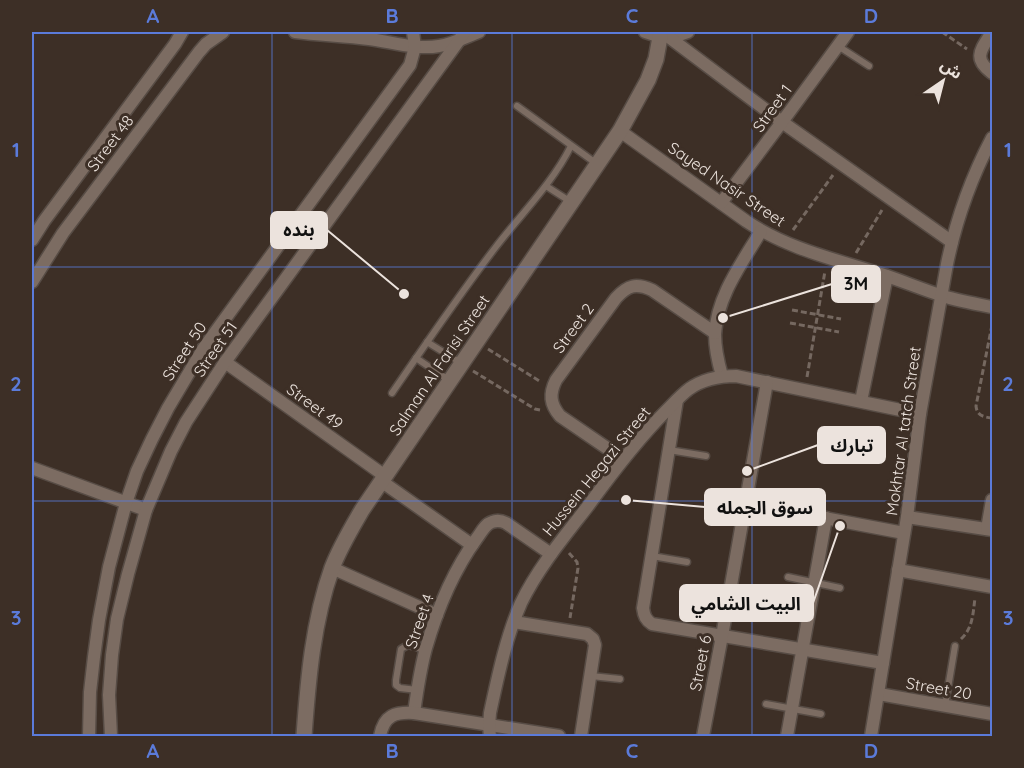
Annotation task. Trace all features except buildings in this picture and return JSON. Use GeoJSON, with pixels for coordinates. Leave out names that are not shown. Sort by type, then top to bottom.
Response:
{"type":"FeatureCollection","features":[{"type":"Feature","properties":{"kind":"street","name":"Street 48"},"geometry":{"type":"LineString","coordinates":[[32,240],[182,32]]}},
{"type":"Feature","properties":{"kind":"street","name":"Street 48"},"geometry":{"type":"LineString","coordinates":[[32,282],[63,233],[199,52],[223,32]]}},
{"type":"Feature","properties":{"kind":"street"},"geometry":{"type":"LineString","coordinates":[[295,32],[414,46],[441,46],[462,35],[479,32]]}},
{"type":"Feature","properties":{"kind":"street","name":"Street 50"},"geometry":{"type":"LineString","coordinates":[[89,736],[90,693],[99,620],[109,567],[137,471],[168,408],[204,349],[411,65],[414,46],[412,32]]}},
{"type":"Feature","properties":{"kind":"street"},"geometry":{"type":"LineString","coordinates":[[658,35],[688,32]]}},
{"type":"Feature","properties":{"kind":"street","name":"Street 1"},"geometry":{"type":"LineString","coordinates":[[721,203],[848,32]]}},
{"type":"Feature","properties":{"kind":"street"},"geometry":{"type":"LineString","coordinates":[[993,33],[980,51],[982,63],[993,73]]}},
{"type":"Feature","properties":{"kind":"street","name":"Street 51"},"geometry":{"type":"LineString","coordinates":[[111,736],[109,695],[117,619],[146,510],[171,451],[186,422],[225,362],[462,35]]}},
{"type":"Feature","properties":{"kind":"street"},"geometry":{"type":"LineString","coordinates":[[658,35],[952,242]]}},
{"type":"Feature","properties":{"kind":"street","name":"Salman Al Farisi Street"},"geometry":{"type":"LineString","coordinates":[[304,736],[309,673],[322,603],[332,568],[346,537],[383,478],[620,131],[648,80],[656,59],[658,35]]}},
{"type":"Feature","properties":{"kind":"street","name":"Sayed Nasir Street"},"geometry":{"type":"LineString","coordinates":[[620,131],[761,231],[784,242],[941,295],[993,307]]}},
{"type":"Feature","properties":{"kind":"street","name":"Mokhtar Al tatch Street"},"geometry":{"type":"LineString","coordinates":[[871,736],[907,517],[920,414],[941,295],[952,242],[973,179],[993,138]]}},
{"type":"Feature","properties":{"kind":"street"},"geometry":{"type":"LineString","coordinates":[[722,376],[716,355],[715,333],[719,310],[728,287],[761,231]]}},
{"type":"Feature","properties":{"kind":"street"},"geometry":{"type":"LineString","coordinates":[[861,402],[887,276]]}},
{"type":"Feature","properties":{"kind":"street","name":"Street 2"},"geometry":{"type":"LineString","coordinates":[[552,389],[556,380],[616,298],[623,290],[632,286],[643,286],[652,290],[715,333]]}},
{"type":"Feature","properties":{"kind":"street","name":"Street 49"},"geometry":{"type":"LineString","coordinates":[[225,362],[383,478]]}},
{"type":"Feature","properties":{"kind":"street","name":"Hussein Hegazi Street"},"geometry":{"type":"LineString","coordinates":[[490,731],[494,695],[514,622],[535,578],[623,459],[651,426],[690,388],[705,380],[736,376],[920,414]]}},
{"type":"Feature","properties":{"kind":"street","name":"Street 6"},"geometry":{"type":"LineString","coordinates":[[703,736],[766,382]]}},
{"type":"Feature","properties":{"kind":"street"},"geometry":{"type":"LineString","coordinates":[[552,389],[551,399],[560,416],[623,459]]}},
{"type":"Feature","properties":{"kind":"street"},"geometry":{"type":"LineString","coordinates":[[677,400],[643,608],[647,620],[652,624],[883,663]]}},
{"type":"Feature","properties":{"kind":"street"},"geometry":{"type":"LineString","coordinates":[[32,468],[146,510]]}},
{"type":"Feature","properties":{"kind":"street"},"geometry":{"type":"LineString","coordinates":[[383,478],[472,546]]}},
{"type":"Feature","properties":{"kind":"street"},"geometry":{"type":"LineString","coordinates":[[907,517],[990,530],[993,500]]}},
{"type":"Feature","properties":{"kind":"street"},"geometry":{"type":"LineString","coordinates":[[745,503],[904,533]]}},
{"type":"Feature","properties":{"kind":"street"},"geometry":{"type":"LineString","coordinates":[[787,736],[826,518]]}},
{"type":"Feature","properties":{"kind":"street","name":"Street 4"},"geometry":{"type":"LineString","coordinates":[[414,713],[425,650],[437,615],[458,568],[486,525],[499,521],[506,523],[554,550]]}},
{"type":"Feature","properties":{"kind":"street"},"geometry":{"type":"LineString","coordinates":[[332,568],[437,615]]}},
{"type":"Feature","properties":{"kind":"street"},"geometry":{"type":"LineString","coordinates":[[898,570],[993,587]]}},
{"type":"Feature","properties":{"kind":"street"},"geometry":{"type":"LineString","coordinates":[[514,622],[587,634],[593,639],[595,645],[582,736]]}},
{"type":"Feature","properties":{"kind":"street","name":"Street 20"},"geometry":{"type":"LineString","coordinates":[[879,694],[993,714]]}},
{"type":"Feature","properties":{"kind":"street"},"geometry":{"type":"LineString","coordinates":[[380,736],[384,723],[391,716],[401,712],[490,731],[559,736]]}},
{"type":"Feature","properties":{"kind":"lane"},"geometry":{"type":"LineString","coordinates":[[838,45],[869,66]]}},
{"type":"Feature","properties":{"kind":"lane"},"geometry":{"type":"LineString","coordinates":[[517,106],[597,165]]}},
{"type":"Feature","properties":{"kind":"lane"},"geometry":{"type":"LineString","coordinates":[[392,393],[465,287],[556,173],[571,146]]}},
{"type":"Feature","properties":{"kind":"lane"},"geometry":{"type":"LineString","coordinates":[[546,186],[571,203]]}},
{"type":"Feature","properties":{"kind":"lane"},"geometry":{"type":"LineString","coordinates":[[427,342],[462,363]]}},
{"type":"Feature","properties":{"kind":"lane"},"geometry":{"type":"LineString","coordinates":[[416,358],[450,381]]}},
{"type":"Feature","properties":{"kind":"lane"},"geometry":{"type":"LineString","coordinates":[[669,450],[706,456]]}},
{"type":"Feature","properties":{"kind":"lane"},"geometry":{"type":"LineString","coordinates":[[652,556],[687,562]]}},
{"type":"Feature","properties":{"kind":"lane"},"geometry":{"type":"LineString","coordinates":[[788,577],[840,588]]}},
{"type":"Feature","properties":{"kind":"lane"},"geometry":{"type":"LineString","coordinates":[[417,690],[400,688],[396,685],[401,649],[408,645],[425,650]]}},
{"type":"Feature","properties":{"kind":"lane"},"geometry":{"type":"LineString","coordinates":[[945,706],[955,646]]}},
{"type":"Feature","properties":{"kind":"lane"},"geometry":{"type":"LineString","coordinates":[[591,676],[620,680]]}},
{"type":"Feature","properties":{"kind":"lane"},"geometry":{"type":"LineString","coordinates":[[766,704],[821,714]]}},
{"type":"Feature","properties":{"kind":"path"},"geometry":{"type":"LineString","coordinates":[[942,32],[980,57]]}},
{"type":"Feature","properties":{"kind":"path"},"geometry":{"type":"LineString","coordinates":[[784,242],[841,164]]}},
{"type":"Feature","properties":{"kind":"path"},"geometry":{"type":"LineString","coordinates":[[850,264],[889,198]]}},
{"type":"Feature","properties":{"kind":"path"},"geometry":{"type":"LineString","coordinates":[[805,390],[828,257]]}},
{"type":"Feature","properties":{"kind":"path"},"geometry":{"type":"LineString","coordinates":[[792,310],[841,319]]}},
{"type":"Feature","properties":{"kind":"path"},"geometry":{"type":"LineString","coordinates":[[790,323],[839,332]]}},
{"type":"Feature","properties":{"kind":"path"},"geometry":{"type":"LineString","coordinates":[[993,325],[976,406],[976,411],[983,417],[993,418]]}},
{"type":"Feature","properties":{"kind":"path"},"geometry":{"type":"LineString","coordinates":[[477,341],[552,389]]}},
{"type":"Feature","properties":{"kind":"path"},"geometry":{"type":"LineString","coordinates":[[462,363],[535,408],[542,410],[554,408]]}},
{"type":"Feature","properties":{"kind":"path"},"geometry":{"type":"LineString","coordinates":[[554,550],[573,556],[577,562],[568,631]]}},
{"type":"Feature","properties":{"kind":"path"},"geometry":{"type":"LineString","coordinates":[[955,646],[967,634],[971,626],[977,585]]}},
{"type":"Feature","properties":{"kind":"place","name":"بنده"},"geometry":{"type":"Point","coordinates":[404,294]}},
{"type":"Feature","properties":{"kind":"place","name":"3M"},"geometry":{"type":"Point","coordinates":[723,318]}},
{"type":"Feature","properties":{"kind":"place","name":"تبارك"},"geometry":{"type":"Point","coordinates":[747,471]}},
{"type":"Feature","properties":{"kind":"place","name":"سوق الجمله"},"geometry":{"type":"Point","coordinates":[626,500]}},
{"type":"Feature","properties":{"kind":"place","name":"البيت الشامي"},"geometry":{"type":"Point","coordinates":[840,526]}}]}
